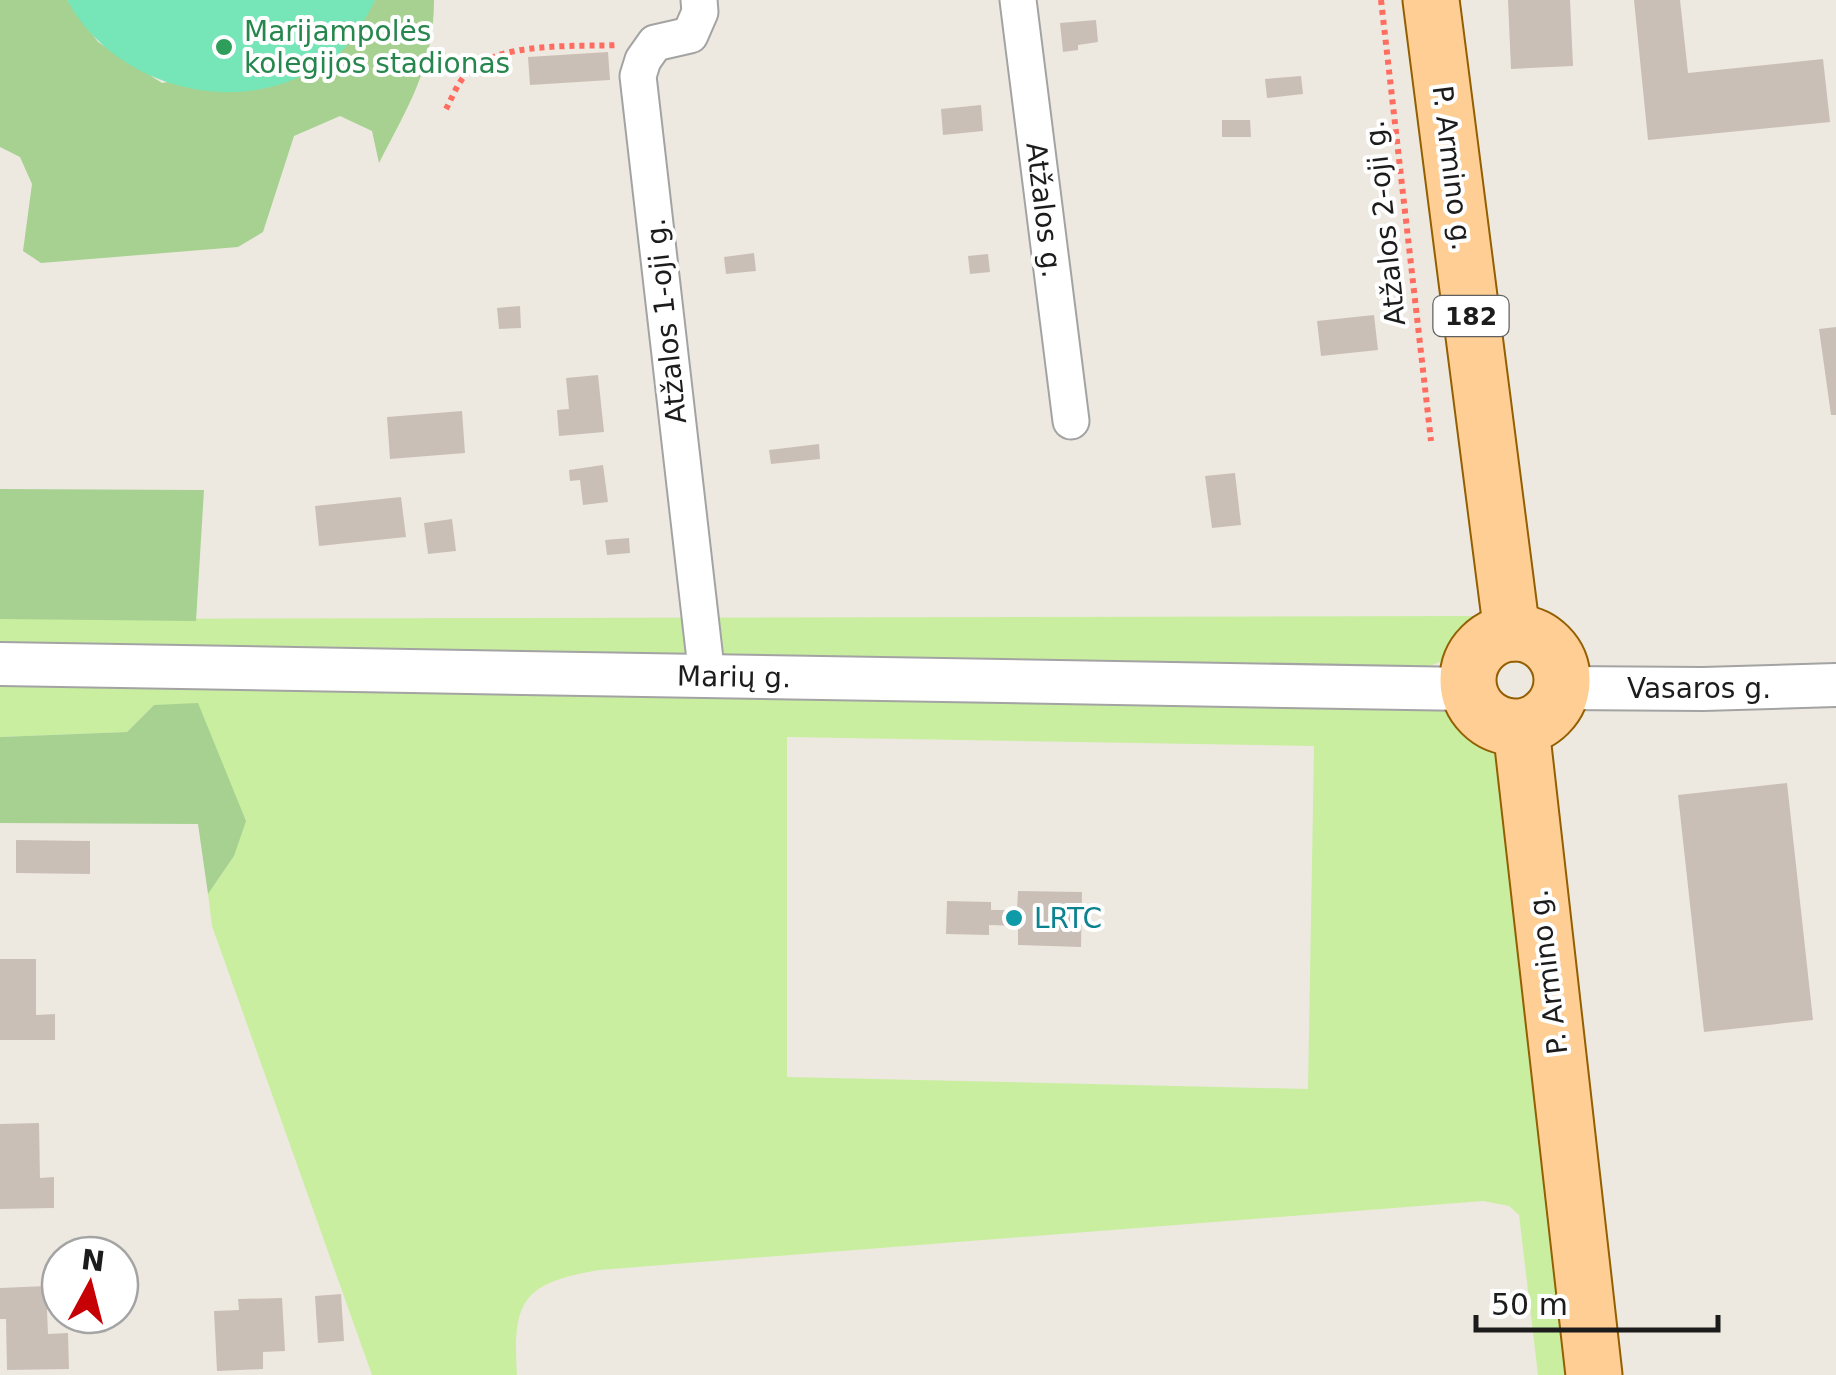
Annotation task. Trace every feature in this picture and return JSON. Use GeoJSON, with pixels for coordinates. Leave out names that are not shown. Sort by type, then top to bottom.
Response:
{"type":"FeatureCollection","features":[{"type":"Feature","properties":{"kind":"main road","name":"P. Armino g."},"geometry":{"type":"LineString","coordinates":[[1431,0],[1512,633]]}},
{"type":"Feature","properties":{"kind":"main road"},"geometry":{"type":"LineString","coordinates":[[1529,635],[1544,642],[1556,655],[1562,671],[1562,688],[1548,714],[1521,728],[1493,723],[1473,703],[1468,673],[1473,658],[1496,636],[1529,635]]}},
{"type":"Feature","properties":{"kind":"main road","name":"P. Armino g."},"geometry":{"type":"LineString","coordinates":[[1521,728],[1594,1375]]}},
{"type":"Feature","properties":{"kind":"street"},"geometry":{"type":"LineString","coordinates":[[655,43],[690,36],[700,12],[700,0]]}},
{"type":"Feature","properties":{"kind":"street","name":"Atžalos g."},"geometry":{"type":"LineString","coordinates":[[1018,0],[1070,421]]}},
{"type":"Feature","properties":{"kind":"street","name":"Atžalos 1-oji g."},"geometry":{"type":"LineString","coordinates":[[655,43],[638,76],[706,677]]}},
{"type":"Feature","properties":{"kind":"street","name":"Marių g."},"geometry":{"type":"LineString","coordinates":[[0,664],[1468,689]]}},
{"type":"Feature","properties":{"kind":"street","name":"Vasaros g."},"geometry":{"type":"LineString","coordinates":[[1562,688],[1836,685]]}},
{"type":"Feature","properties":{"kind":"path","name":"Atžalos 2-oji g."},"geometry":{"type":"LineString","coordinates":[[1381,0],[1431,441]]}},
{"type":"Feature","properties":{"kind":"path"},"geometry":{"type":"LineString","coordinates":[[446,109],[472,68],[514,50],[655,43]]}},
{"type":"Feature","properties":{"kind":"green space"},"geometry":{"type":"Polygon","coordinates":[[[0,0],[67,0],[98,42],[162,83],[341,52],[375,0],[434,0],[424,66],[379,163],[372,131],[340,116],[294,136],[263,232],[238,247],[41,263],[23,251],[32,184],[20,157],[0,147],[0,0]]]}},
{"type":"Feature","properties":{"kind":"green space","name":"Marijampolės kolegijos stadionas"},"geometry":{"type":"Polygon","coordinates":[[[67,0],[375,0],[346,46],[323,66],[287,82],[225,92],[193,89],[134,67],[107,49],[85,27],[67,0]]]}},
{"type":"Feature","properties":{"kind":"green space"},"geometry":{"type":"Polygon","coordinates":[[[0,489],[204,490],[196,621],[0,619],[0,489]]]}},
{"type":"Feature","properties":{"kind":"green space"},"geometry":{"type":"Polygon","coordinates":[[[1473,616],[1459,654],[1430,666],[1405,665],[1403,672],[0,648],[0,619],[1473,616]]]}},
{"type":"Feature","properties":{"kind":"green space"},"geometry":{"type":"Polygon","coordinates":[[[0,684],[1450,707],[1467,712],[1484,726],[1498,747],[1573,1375],[1538,1375],[1519,1215],[1509,1206],[1483,1201],[599,1270],[554,1281],[528,1299],[517,1328],[517,1375],[372,1375],[212,926],[208,894],[234,856],[154,705],[127,732],[0,737],[0,684]],[[787,737],[787,1077],[1308,1089],[1314,746],[787,737]]]}},
{"type":"Feature","properties":{"kind":"green space"},"geometry":{"type":"Polygon","coordinates":[[[198,703],[246,821],[234,856],[208,894],[198,824],[0,823],[0,737],[127,732],[154,705],[198,703]]]}},
{"type":"Feature","properties":{"kind":"building"},"geometry":{"type":"Polygon","coordinates":[[[1508,0],[1570,0],[1573,66],[1511,69],[1508,0]]]}},
{"type":"Feature","properties":{"kind":"building"},"geometry":{"type":"Polygon","coordinates":[[[1634,0],[1680,0],[1688,73],[1823,59],[1830,122],[1648,140],[1634,0]]]}},
{"type":"Feature","properties":{"kind":"building"},"geometry":{"type":"Polygon","coordinates":[[[1096,20],[1098,42],[1063,52],[1060,23],[1096,20]]]}},
{"type":"Feature","properties":{"kind":"building"},"geometry":{"type":"Polygon","coordinates":[[[608,52],[610,80],[530,85],[528,57],[608,52]]]}},
{"type":"Feature","properties":{"kind":"building"},"geometry":{"type":"Polygon","coordinates":[[[1301,76],[1303,94],[1267,98],[1265,79],[1301,76]]]}},
{"type":"Feature","properties":{"kind":"building"},"geometry":{"type":"Polygon","coordinates":[[[981,105],[983,131],[943,135],[941,109],[981,105]]]}},
{"type":"Feature","properties":{"kind":"building"},"geometry":{"type":"Polygon","coordinates":[[[1222,120],[1250,120],[1251,137],[1222,137],[1222,120]]]}},
{"type":"Feature","properties":{"kind":"building"},"geometry":{"type":"Polygon","coordinates":[[[754,253],[756,271],[726,274],[724,257],[754,253]]]}},
{"type":"Feature","properties":{"kind":"building"},"geometry":{"type":"Polygon","coordinates":[[[988,254],[990,272],[970,274],[968,256],[988,254]]]}},
{"type":"Feature","properties":{"kind":"building"},"geometry":{"type":"Polygon","coordinates":[[[520,306],[521,328],[499,329],[497,308],[520,306]]]}},
{"type":"Feature","properties":{"kind":"building"},"geometry":{"type":"Polygon","coordinates":[[[1374,315],[1378,350],[1321,356],[1317,321],[1374,315]]]}},
{"type":"Feature","properties":{"kind":"building"},"geometry":{"type":"Polygon","coordinates":[[[1836,327],[1836,415],[1831,415],[1819,329],[1836,327]]]}},
{"type":"Feature","properties":{"kind":"building"},"geometry":{"type":"Polygon","coordinates":[[[598,375],[604,432],[559,436],[557,410],[569,409],[566,378],[598,375]]]}},
{"type":"Feature","properties":{"kind":"building"},"geometry":{"type":"Polygon","coordinates":[[[462,411],[465,453],[390,459],[387,417],[462,411]]]}},
{"type":"Feature","properties":{"kind":"building"},"geometry":{"type":"Polygon","coordinates":[[[819,444],[820,459],[771,464],[769,450],[819,444]]]}},
{"type":"Feature","properties":{"kind":"building"},"geometry":{"type":"Polygon","coordinates":[[[603,465],[608,502],[583,505],[580,480],[570,481],[569,470],[603,465]]]}},
{"type":"Feature","properties":{"kind":"building"},"geometry":{"type":"Polygon","coordinates":[[[1235,473],[1241,525],[1212,528],[1205,476],[1235,473]]]}},
{"type":"Feature","properties":{"kind":"building"},"geometry":{"type":"Polygon","coordinates":[[[401,497],[406,537],[319,546],[315,506],[401,497]]]}},
{"type":"Feature","properties":{"kind":"building"},"geometry":{"type":"Polygon","coordinates":[[[452,519],[456,551],[428,554],[424,523],[452,519]]]}},
{"type":"Feature","properties":{"kind":"building"},"geometry":{"type":"Polygon","coordinates":[[[629,538],[630,553],[607,555],[605,540],[629,538]]]}},
{"type":"Feature","properties":{"kind":"building"},"geometry":{"type":"Polygon","coordinates":[[[1787,783],[1813,1020],[1704,1032],[1678,795],[1787,783]]]}},
{"type":"Feature","properties":{"kind":"building"},"geometry":{"type":"Polygon","coordinates":[[[16,840],[90,841],[90,874],[16,873],[16,840]]]}},
{"type":"Feature","properties":{"kind":"building","name":"LRTC"},"geometry":{"type":"Polygon","coordinates":[[[1018,891],[1082,892],[1081,947],[1018,945],[1018,926],[989,925],[989,935],[946,934],[947,901],[991,902],[991,910],[1017,910],[1018,891]]]}},
{"type":"Feature","properties":{"kind":"building"},"geometry":{"type":"Polygon","coordinates":[[[0,959],[36,959],[36,1015],[55,1014],[55,1040],[0,1040],[0,959]]]}},
{"type":"Feature","properties":{"kind":"building"},"geometry":{"type":"Polygon","coordinates":[[[39,1123],[40,1178],[54,1177],[54,1208],[0,1209],[0,1124],[39,1123]]]}},
{"type":"Feature","properties":{"kind":"building"},"geometry":{"type":"Polygon","coordinates":[[[40,1286],[40,1335],[68,1335],[69,1369],[7,1370],[6,1319],[0,1319],[0,1288],[40,1286]]]}},
{"type":"Feature","properties":{"kind":"building"},"geometry":{"type":"Polygon","coordinates":[[[341,1294],[344,1341],[318,1343],[315,1296],[341,1294]]]}},
{"type":"Feature","properties":{"kind":"building"},"geometry":{"type":"Polygon","coordinates":[[[282,1298],[285,1351],[263,1352],[263,1369],[217,1371],[214,1311],[239,1310],[238,1299],[282,1298]]]}},
{"type":"Feature","properties":{"kind":"place","name":"Marijampolės kolegijos stadionas"},"geometry":{"type":"Point","coordinates":[224,47]}},
{"type":"Feature","properties":{"kind":"place","name":"LRTC"},"geometry":{"type":"Point","coordinates":[1014,918]}}]}
